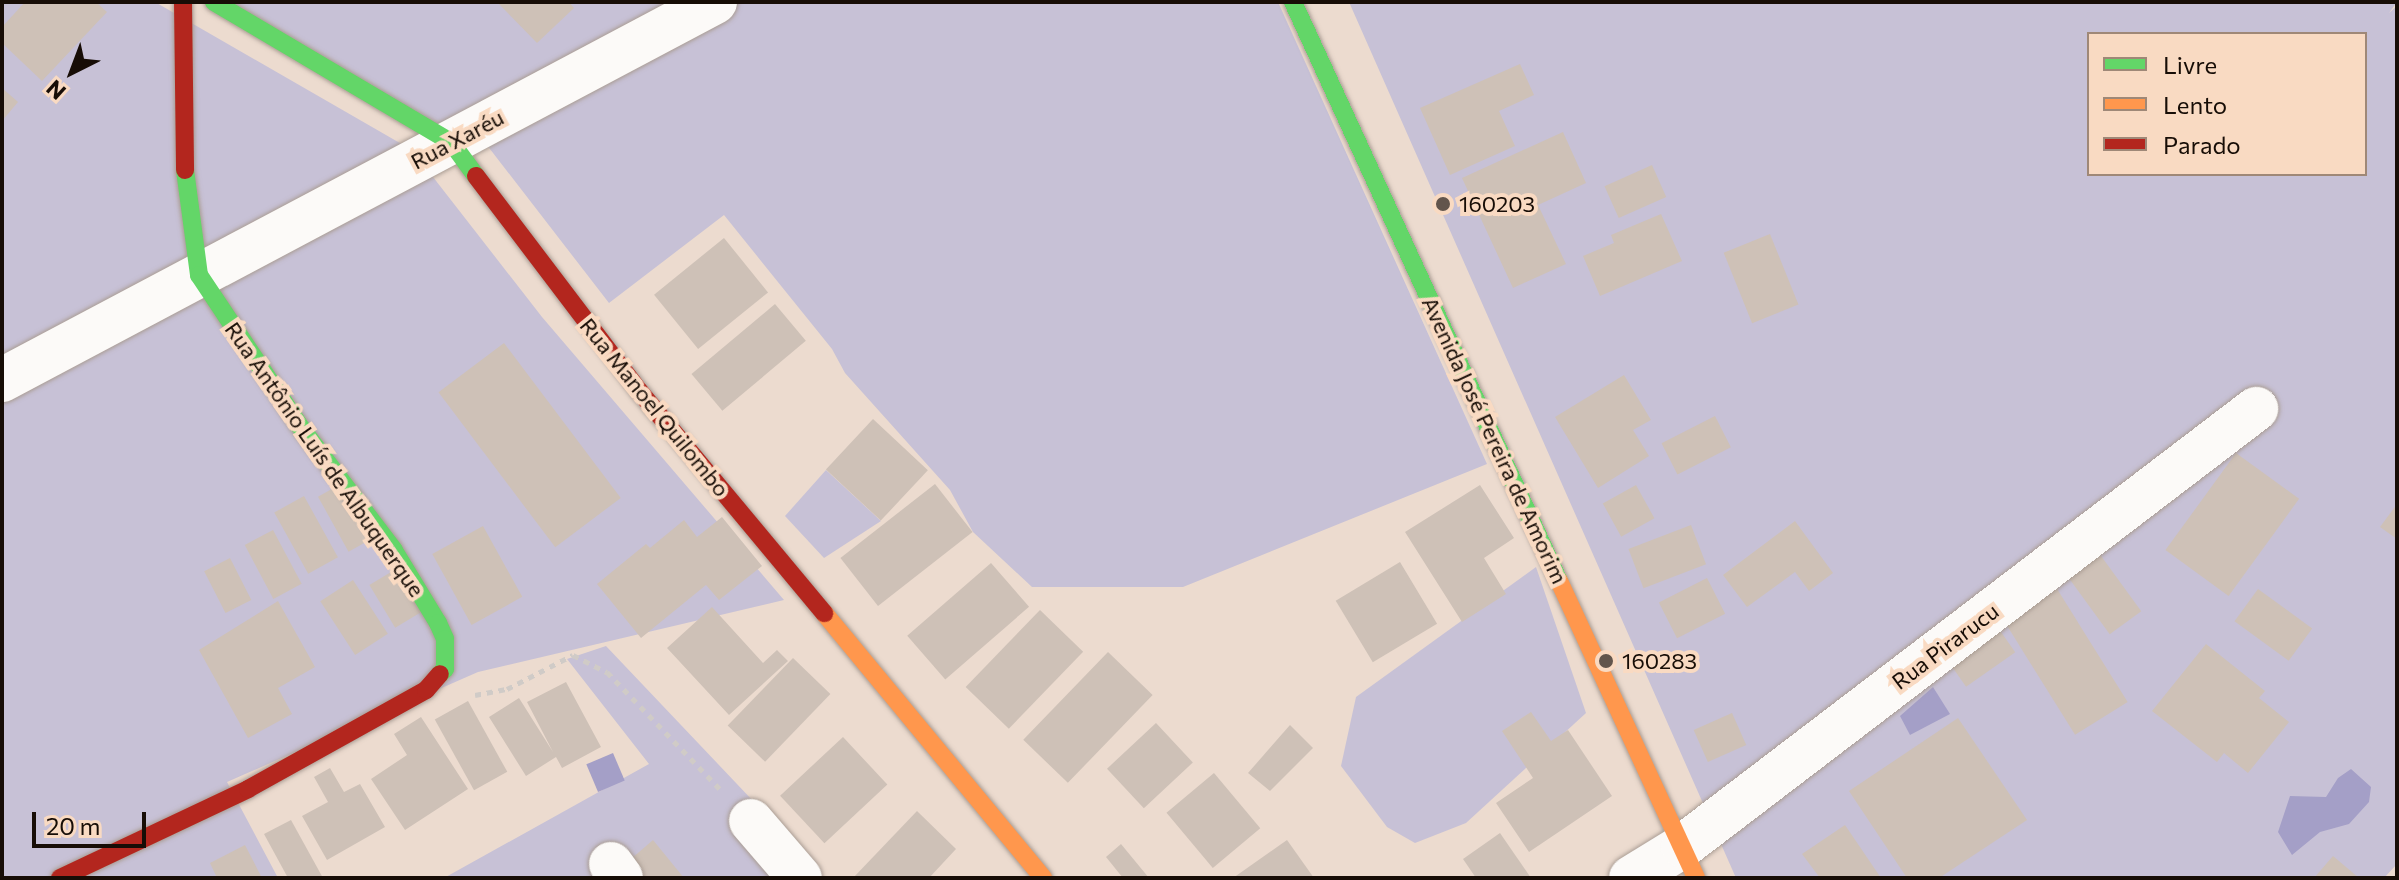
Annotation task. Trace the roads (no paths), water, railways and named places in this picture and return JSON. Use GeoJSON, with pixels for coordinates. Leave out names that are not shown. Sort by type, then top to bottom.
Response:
{"type":"FeatureCollection","features":[{"type":"Feature","properties":{"kind":"street","name":"Rua Antônio Luís de Albuquerque"},"geometry":{"type":"LineString","coordinates":[[60,878],[248,789],[426,690],[445,669],[445,639],[393,549],[299,425],[199,275],[185,178],[183,2]]}},
{"type":"Feature","properties":{"kind":"street","name":"Rua Manoel Quilombo"},"geometry":{"type":"LineString","coordinates":[[214,2],[451,142],[640,392],[1043,878]]}},
{"type":"Feature","properties":{"kind":"street","name":"Rua Xaréu"},"geometry":{"type":"LineString","coordinates":[[2,380],[715,2]]}},
{"type":"Feature","properties":{"kind":"street","name":"Avenida José Pereira de Amorim"},"geometry":{"type":"LineString","coordinates":[[1293,2],[1689,862]]}},
{"type":"Feature","properties":{"kind":"street","name":"Rua Pirarucu"},"geometry":{"type":"LineString","coordinates":[[1631,878],[1689,862],[2256,409]]}},
{"type":"Feature","properties":{"kind":"street"},"geometry":{"type":"LineString","coordinates":[[751,821],[800,878]]}},
{"type":"Feature","properties":{"kind":"place","name":"160203"},"geometry":{"type":"Point","coordinates":[1443,204]}},
{"type":"Feature","properties":{"kind":"place","name":"160283"},"geometry":{"type":"Point","coordinates":[1606,661]}}]}
